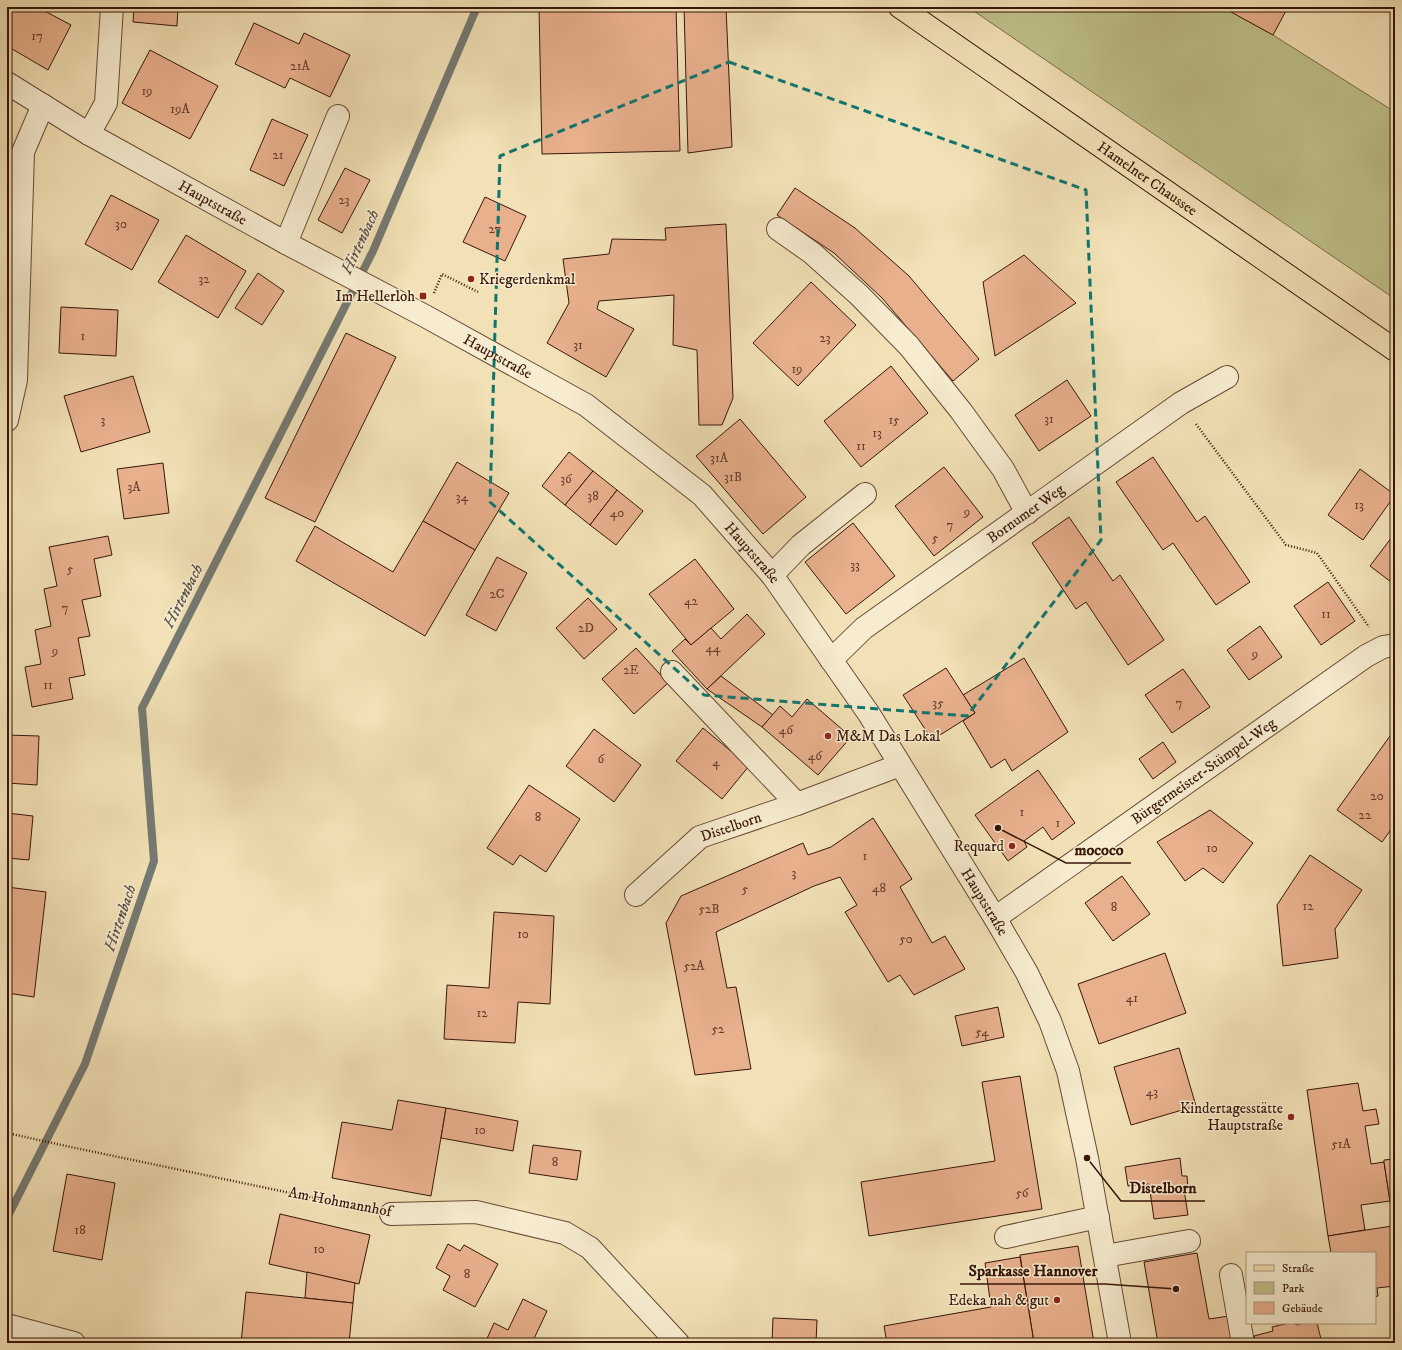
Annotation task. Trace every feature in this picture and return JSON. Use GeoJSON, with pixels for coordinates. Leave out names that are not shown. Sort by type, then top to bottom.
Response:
{"type":"FeatureCollection","features":[{"type":"Feature","properties":{"kind":"main road","name":"Hamelner Chaussee"},"geometry":{"type":"LineString","coordinates":[[900,7],[1395,350]]}},
{"type":"Feature","properties":{"kind":"street"},"geometry":{"type":"LineString","coordinates":[[89,134],[106,103],[112,7]]}},
{"type":"Feature","properties":{"kind":"street","name":"Hauptstraße"},"geometry":{"type":"LineString","coordinates":[[7,83],[89,134],[286,243],[425,316],[586,405],[702,495],[772,575],[869,714],[995,918],[1030,980],[1050,1021],[1068,1071],[1098,1217],[1120,1343]]}},
{"type":"Feature","properties":{"kind":"street"},"geometry":{"type":"LineString","coordinates":[[7,420],[16,380],[23,152],[43,105]]}},
{"type":"Feature","properties":{"kind":"street"},"geometry":{"type":"LineString","coordinates":[[286,243],[338,116]]}},
{"type":"Feature","properties":{"kind":"street"},"geometry":{"type":"LineString","coordinates":[[778,229],[812,253],[858,295],[909,346],[961,411],[1003,468],[1027,513]]}},
{"type":"Feature","properties":{"kind":"street","name":"Bornumer Weg"},"geometry":{"type":"LineString","coordinates":[[831,660],[864,628],[1182,404],[1227,377]]}},
{"type":"Feature","properties":{"kind":"street"},"geometry":{"type":"LineString","coordinates":[[772,575],[801,545],[865,494]]}},
{"type":"Feature","properties":{"kind":"street","name":"Bürgermeister-Stümpel-Weg"},"geometry":{"type":"LineString","coordinates":[[995,918],[1366,656],[1389,646]]}},
{"type":"Feature","properties":{"kind":"street"},"geometry":{"type":"LineString","coordinates":[[672,672],[798,804]]}},
{"type":"Feature","properties":{"kind":"street","name":"Distelborn"},"geometry":{"type":"LineString","coordinates":[[636,895],[700,837],[798,804],[900,765]]}},
{"type":"Feature","properties":{"kind":"street","name":"Am Hohmannhof"},"geometry":{"type":"LineString","coordinates":[[391,1214],[476,1212],[565,1233],[590,1248],[678,1343]]}},
{"type":"Feature","properties":{"kind":"street"},"geometry":{"type":"LineString","coordinates":[[1006,1237],[1098,1217]]}},
{"type":"Feature","properties":{"kind":"street"},"geometry":{"type":"LineString","coordinates":[[1105,1256],[1189,1241]]}},
{"type":"Feature","properties":{"kind":"street"},"geometry":{"type":"LineString","coordinates":[[1231,1275],[1243,1343]]}},
{"type":"Feature","properties":{"kind":"street"},"geometry":{"type":"LineString","coordinates":[[7,1325],[74,1343]]}},
{"type":"Feature","properties":{"kind":"path"},"geometry":{"type":"LineString","coordinates":[[425,316],[442,274],[478,292]]}},
{"type":"Feature","properties":{"kind":"path"},"geometry":{"type":"LineString","coordinates":[[1182,404],[1286,545],[1317,553],[1389,646]]}},
{"type":"Feature","properties":{"kind":"path","name":"Am Hohmannhof"},"geometry":{"type":"LineString","coordinates":[[7,1132],[66,1146],[391,1214]]}},
{"type":"Feature","properties":{"kind":"highlighted area"},"geometry":{"type":"Polygon","coordinates":[[[729,62],[1086,190],[1101,540],[967,716],[704,695],[490,502],[500,156],[729,62]]]}},
{"type":"Feature","properties":{"kind":"green space"},"geometry":{"type":"Polygon","coordinates":[[[968,7],[1223,7],[1273,35],[1395,112],[1395,299],[968,7]]]}},
{"type":"Feature","properties":{"kind":"building"},"geometry":{"type":"Polygon","coordinates":[[[14,7],[37,7],[71,25],[48,70],[7,46],[7,20],[14,7]]]}},
{"type":"Feature","properties":{"kind":"building"},"geometry":{"type":"Polygon","coordinates":[[[134,7],[178,7],[177,26],[133,22],[134,7]]]}},
{"type":"Feature","properties":{"kind":"building"},"geometry":{"type":"Polygon","coordinates":[[[539,7],[676,7],[680,151],[542,154],[539,7]]]}},
{"type":"Feature","properties":{"kind":"building"},"geometry":{"type":"Polygon","coordinates":[[[684,7],[726,7],[732,147],[688,153],[684,7]]]}},
{"type":"Feature","properties":{"kind":"building"},"geometry":{"type":"Polygon","coordinates":[[[1233,7],[1288,7],[1273,35],[1231,12],[1233,7]]]}},
{"type":"Feature","properties":{"kind":"building"},"geometry":{"type":"Polygon","coordinates":[[[254,23],[299,44],[304,33],[350,55],[330,97],[290,78],[285,88],[235,64],[254,23]]]}},
{"type":"Feature","properties":{"kind":"building"},"geometry":{"type":"Polygon","coordinates":[[[150,50],[218,86],[190,139],[122,103],[150,50]]]}},
{"type":"Feature","properties":{"kind":"building"},"geometry":{"type":"Polygon","coordinates":[[[272,119],[308,135],[284,186],[250,170],[272,119]]]}},
{"type":"Feature","properties":{"kind":"building"},"geometry":{"type":"Polygon","coordinates":[[[345,168],[370,180],[342,233],[318,220],[345,168]]]}},
{"type":"Feature","properties":{"kind":"building"},"geometry":{"type":"Polygon","coordinates":[[[795,188],[855,228],[909,276],[979,359],[953,381],[882,298],[834,253],[777,215],[795,188]]]}},
{"type":"Feature","properties":{"kind":"building"},"geometry":{"type":"Polygon","coordinates":[[[111,195],[159,220],[132,270],[85,244],[111,195]]]}},
{"type":"Feature","properties":{"kind":"building"},"geometry":{"type":"Polygon","coordinates":[[[485,197],[526,216],[505,261],[463,242],[485,197]]]}},
{"type":"Feature","properties":{"kind":"building"},"geometry":{"type":"Polygon","coordinates":[[[726,224],[733,398],[722,425],[699,425],[697,350],[673,345],[674,295],[599,301],[597,309],[634,329],[606,377],[547,343],[569,303],[563,259],[609,254],[612,239],[666,240],[665,228],[726,224]]]}},
{"type":"Feature","properties":{"kind":"building"},"geometry":{"type":"Polygon","coordinates":[[[186,235],[246,271],[218,318],[158,282],[186,235]]]}},
{"type":"Feature","properties":{"kind":"building"},"geometry":{"type":"Polygon","coordinates":[[[1024,255],[1076,303],[995,356],[983,282],[1024,255]]]}},
{"type":"Feature","properties":{"kind":"building"},"geometry":{"type":"Polygon","coordinates":[[[258,273],[284,291],[262,325],[235,308],[258,273]]]}},
{"type":"Feature","properties":{"kind":"building"},"geometry":{"type":"Polygon","coordinates":[[[811,282],[856,325],[798,386],[753,343],[811,282]]]}},
{"type":"Feature","properties":{"kind":"building"},"geometry":{"type":"Polygon","coordinates":[[[61,307],[118,310],[116,356],[59,353],[61,307]]]}},
{"type":"Feature","properties":{"kind":"building"},"geometry":{"type":"Polygon","coordinates":[[[346,333],[396,357],[315,522],[265,498],[346,333]]]}},
{"type":"Feature","properties":{"kind":"building"},"geometry":{"type":"Polygon","coordinates":[[[891,366],[928,413],[861,467],[824,421],[891,366]]]}},
{"type":"Feature","properties":{"kind":"building"},"geometry":{"type":"Polygon","coordinates":[[[133,376],[150,432],[81,452],[64,396],[133,376]]]}},
{"type":"Feature","properties":{"kind":"building"},"geometry":{"type":"Polygon","coordinates":[[[1067,380],[1091,416],[1039,451],[1015,415],[1067,380]]]}},
{"type":"Feature","properties":{"kind":"building"},"geometry":{"type":"Polygon","coordinates":[[[740,419],[806,497],[763,534],[696,456],[740,419]]]}},
{"type":"Feature","properties":{"kind":"building"},"geometry":{"type":"Polygon","coordinates":[[[569,452],[593,471],[565,505],[542,486],[569,452]]]}},
{"type":"Feature","properties":{"kind":"building"},"geometry":{"type":"Polygon","coordinates":[[[1153,457],[1197,522],[1205,516],[1250,582],[1216,605],[1173,543],[1163,550],[1116,482],[1153,457]]]}},
{"type":"Feature","properties":{"kind":"building"},"geometry":{"type":"Polygon","coordinates":[[[457,462],[509,493],[475,550],[423,521],[457,462]]]}},
{"type":"Feature","properties":{"kind":"building"},"geometry":{"type":"Polygon","coordinates":[[[163,463],[169,513],[124,519],[117,469],[163,463]]]}},
{"type":"Feature","properties":{"kind":"building"},"geometry":{"type":"Polygon","coordinates":[[[944,467],[983,517],[934,556],[895,506],[944,467]]]}},
{"type":"Feature","properties":{"kind":"building"},"geometry":{"type":"Polygon","coordinates":[[[1360,469],[1395,495],[1363,540],[1328,515],[1360,469]]]}},
{"type":"Feature","properties":{"kind":"building"},"geometry":{"type":"Polygon","coordinates":[[[593,471],[617,490],[590,525],[565,505],[593,471]]]}},
{"type":"Feature","properties":{"kind":"building"},"geometry":{"type":"Polygon","coordinates":[[[617,490],[643,511],[616,545],[590,525],[617,490]]]}},
{"type":"Feature","properties":{"kind":"building"},"geometry":{"type":"Polygon","coordinates":[[[1069,517],[1113,581],[1120,575],[1164,640],[1128,665],[1086,602],[1076,609],[1032,543],[1069,517]]]}},
{"type":"Feature","properties":{"kind":"building"},"geometry":{"type":"Polygon","coordinates":[[[423,521],[475,550],[425,636],[296,561],[315,526],[393,572],[423,521]]]}},
{"type":"Feature","properties":{"kind":"building"},"geometry":{"type":"Polygon","coordinates":[[[853,523],[895,576],[846,614],[805,562],[853,523]]]}},
{"type":"Feature","properties":{"kind":"building"},"geometry":{"type":"Polygon","coordinates":[[[1395,533],[1395,585],[1370,566],[1395,533]]]}},
{"type":"Feature","properties":{"kind":"building"},"geometry":{"type":"Polygon","coordinates":[[[108,536],[112,555],[94,559],[101,596],[82,600],[90,636],[78,638],[85,675],[69,678],[73,699],[32,707],[25,667],[41,664],[35,630],[51,626],[44,589],[57,586],[49,547],[108,536]]]}},
{"type":"Feature","properties":{"kind":"building"},"geometry":{"type":"Polygon","coordinates":[[[497,557],[527,573],[496,631],[466,615],[497,557]]]}},
{"type":"Feature","properties":{"kind":"building"},"geometry":{"type":"Polygon","coordinates":[[[695,559],[734,609],[691,645],[649,594],[695,559]]]}},
{"type":"Feature","properties":{"kind":"building"},"geometry":{"type":"Polygon","coordinates":[[[1328,582],[1355,621],[1321,645],[1294,606],[1328,582]]]}},
{"type":"Feature","properties":{"kind":"building"},"geometry":{"type":"Polygon","coordinates":[[[588,598],[617,629],[584,659],[556,628],[588,598]]]}},
{"type":"Feature","properties":{"kind":"building"},"geometry":{"type":"Polygon","coordinates":[[[747,614],[765,634],[707,689],[672,651],[685,639],[691,645],[711,628],[721,639],[747,614]]]}},
{"type":"Feature","properties":{"kind":"building"},"geometry":{"type":"Polygon","coordinates":[[[1260,626],[1282,657],[1249,680],[1227,650],[1260,626]]]}},
{"type":"Feature","properties":{"kind":"building"},"geometry":{"type":"Polygon","coordinates":[[[636,648],[668,683],[634,714],[602,679],[636,648]]]}},
{"type":"Feature","properties":{"kind":"building"},"geometry":{"type":"Polygon","coordinates":[[[1024,658],[1068,732],[1012,771],[1005,759],[991,768],[963,721],[975,713],[963,695],[1024,658]]]}},
{"type":"Feature","properties":{"kind":"building"},"geometry":{"type":"Polygon","coordinates":[[[946,668],[975,713],[932,740],[903,695],[946,668]]]}},
{"type":"Feature","properties":{"kind":"building"},"geometry":{"type":"Polygon","coordinates":[[[1183,669],[1210,707],[1172,733],[1145,695],[1183,669]]]}},
{"type":"Feature","properties":{"kind":"building"},"geometry":{"type":"Polygon","coordinates":[[[721,676],[773,715],[762,727],[707,689],[721,676]]]}},
{"type":"Feature","properties":{"kind":"building"},"geometry":{"type":"Polygon","coordinates":[[[807,699],[851,737],[818,775],[762,727],[780,706],[792,717],[807,699]]]}},
{"type":"Feature","properties":{"kind":"building"},"geometry":{"type":"Polygon","coordinates":[[[703,728],[749,766],[722,799],[676,761],[703,728]]]}},
{"type":"Feature","properties":{"kind":"building"},"geometry":{"type":"Polygon","coordinates":[[[594,729],[641,765],[614,802],[566,766],[594,729]]]}},
{"type":"Feature","properties":{"kind":"building"},"geometry":{"type":"Polygon","coordinates":[[[1395,729],[1395,824],[1382,842],[1337,810],[1395,729]]]}},
{"type":"Feature","properties":{"kind":"building"},"geometry":{"type":"Polygon","coordinates":[[[7,735],[39,736],[37,785],[7,783],[7,735]]]}},
{"type":"Feature","properties":{"kind":"building"},"geometry":{"type":"Polygon","coordinates":[[[1163,742],[1176,762],[1153,779],[1139,759],[1163,742]]]}},
{"type":"Feature","properties":{"kind":"building"},"geometry":{"type":"Polygon","coordinates":[[[1038,770],[1075,823],[1052,840],[1043,827],[1024,841],[1027,847],[1008,861],[975,815],[1038,770]]]}},
{"type":"Feature","properties":{"kind":"building"},"geometry":{"type":"Polygon","coordinates":[[[529,785],[580,819],[546,872],[520,855],[513,865],[487,848],[529,785]]]}},
{"type":"Feature","properties":{"kind":"building"},"geometry":{"type":"Polygon","coordinates":[[[1210,810],[1253,843],[1223,883],[1203,868],[1185,881],[1157,842],[1210,810]]]}},
{"type":"Feature","properties":{"kind":"building"},"geometry":{"type":"Polygon","coordinates":[[[7,813],[33,816],[29,860],[7,858],[7,813]]]}},
{"type":"Feature","properties":{"kind":"building"},"geometry":{"type":"Polygon","coordinates":[[[873,818],[912,879],[900,887],[932,943],[945,936],[965,969],[914,995],[900,975],[888,982],[845,912],[857,905],[840,877],[814,886],[716,932],[727,988],[736,987],[751,1069],[695,1075],[666,923],[681,896],[803,843],[808,855],[831,847],[873,818]]]}},
{"type":"Feature","properties":{"kind":"building"},"geometry":{"type":"Polygon","coordinates":[[[1310,855],[1362,890],[1335,929],[1338,958],[1283,966],[1277,905],[1310,855]]]}},
{"type":"Feature","properties":{"kind":"building"},"geometry":{"type":"Polygon","coordinates":[[[1122,876],[1150,914],[1113,941],[1085,903],[1122,876]]]}},
{"type":"Feature","properties":{"kind":"building"},"geometry":{"type":"Polygon","coordinates":[[[7,887],[46,892],[34,997],[7,993],[7,887]]]}},
{"type":"Feature","properties":{"kind":"building"},"geometry":{"type":"Polygon","coordinates":[[[494,912],[554,916],[550,1004],[518,1002],[515,1043],[444,1039],[447,985],[489,988],[494,912]]]}},
{"type":"Feature","properties":{"kind":"building"},"geometry":{"type":"Polygon","coordinates":[[[1165,953],[1186,1013],[1099,1044],[1078,984],[1165,953]]]}},
{"type":"Feature","properties":{"kind":"building"},"geometry":{"type":"Polygon","coordinates":[[[998,1007],[1004,1037],[962,1046],[955,1016],[998,1007]]]}},
{"type":"Feature","properties":{"kind":"building"},"geometry":{"type":"Polygon","coordinates":[[[1179,1048],[1196,1106],[1131,1125],[1114,1067],[1179,1048]]]}},
{"type":"Feature","properties":{"kind":"building"},"geometry":{"type":"Polygon","coordinates":[[[1020,1076],[1042,1209],[869,1236],[861,1182],[995,1161],[982,1082],[1020,1076]]]}},
{"type":"Feature","properties":{"kind":"building"},"geometry":{"type":"Polygon","coordinates":[[[1358,1083],[1363,1111],[1376,1109],[1379,1124],[1365,1126],[1371,1164],[1384,1162],[1390,1201],[1361,1205],[1365,1230],[1328,1236],[1307,1090],[1358,1083]]]}},
{"type":"Feature","properties":{"kind":"building"},"geometry":{"type":"Polygon","coordinates":[[[398,1100],[446,1108],[431,1196],[332,1178],[342,1122],[392,1130],[398,1100]]]}},
{"type":"Feature","properties":{"kind":"building"},"geometry":{"type":"Polygon","coordinates":[[[446,1108],[518,1121],[513,1151],[441,1138],[446,1108]]]}},
{"type":"Feature","properties":{"kind":"building"},"geometry":{"type":"Polygon","coordinates":[[[1391,1121],[1395,1121],[1395,1147],[1391,1121]]]}},
{"type":"Feature","properties":{"kind":"building"},"geometry":{"type":"Polygon","coordinates":[[[533,1145],[581,1151],[577,1180],[529,1173],[533,1145]]]}},
{"type":"Feature","properties":{"kind":"building"},"geometry":{"type":"Polygon","coordinates":[[[1180,1158],[1182,1176],[1187,1176],[1188,1189],[1184,1189],[1188,1215],[1154,1219],[1149,1184],[1128,1186],[1125,1167],[1180,1158]]]}},
{"type":"Feature","properties":{"kind":"building"},"geometry":{"type":"Polygon","coordinates":[[[1395,1159],[1395,1208],[1391,1208],[1384,1160],[1395,1159]]]}},
{"type":"Feature","properties":{"kind":"building"},"geometry":{"type":"Polygon","coordinates":[[[67,1174],[115,1183],[102,1260],[53,1251],[67,1174]]]}},
{"type":"Feature","properties":{"kind":"building"},"geometry":{"type":"Polygon","coordinates":[[[280,1214],[370,1235],[359,1284],[269,1264],[280,1214]]]}},
{"type":"Feature","properties":{"kind":"building"},"geometry":{"type":"Polygon","coordinates":[[[1392,1226],[1395,1249],[1395,1286],[1377,1288],[1378,1296],[1376,1297],[1376,1252],[1331,1252],[1328,1236],[1392,1226]]]}},
{"type":"Feature","properties":{"kind":"building"},"geometry":{"type":"Polygon","coordinates":[[[448,1244],[460,1251],[464,1245],[498,1264],[475,1307],[443,1290],[450,1276],[436,1268],[448,1244]]]}},
{"type":"Feature","properties":{"kind":"building","name":"Edeka nah & gut"},"geometry":{"type":"Polygon","coordinates":[[[1078,1246],[1094,1343],[1034,1343],[1020,1255],[1078,1246]]]}},
{"type":"Feature","properties":{"kind":"building"},"geometry":{"type":"Polygon","coordinates":[[[1197,1253],[1209,1319],[1229,1316],[1233,1343],[1158,1343],[1144,1262],[1197,1253]]]}},
{"type":"Feature","properties":{"kind":"building"},"geometry":{"type":"Polygon","coordinates":[[[1020,1257],[1034,1343],[887,1343],[884,1326],[991,1307],[985,1263],[1020,1257]]]}},
{"type":"Feature","properties":{"kind":"building"},"geometry":{"type":"Polygon","coordinates":[[[307,1272],[355,1283],[353,1303],[305,1298],[307,1272]]]}},
{"type":"Feature","properties":{"kind":"building"},"geometry":{"type":"Polygon","coordinates":[[[246,1292],[353,1303],[349,1343],[241,1343],[246,1292]]]}},
{"type":"Feature","properties":{"kind":"building"},"geometry":{"type":"Polygon","coordinates":[[[523,1299],[547,1311],[532,1343],[485,1343],[494,1323],[508,1330],[523,1299]]]}},
{"type":"Feature","properties":{"kind":"building"},"geometry":{"type":"Polygon","coordinates":[[[773,1318],[817,1320],[816,1343],[772,1343],[773,1318]]]}},
{"type":"Feature","properties":{"kind":"building"},"geometry":{"type":"Polygon","coordinates":[[[1285,1324],[1317,1324],[1322,1343],[1256,1343],[1254,1336],[1273,1331],[1272,1327],[1285,1324]]]}},
{"type":"Feature","properties":{"kind":"waterway","name":"Hirtenbach"},"geometry":{"type":"LineString","coordinates":[[7,1218],[85,1064],[154,861],[142,708],[373,251],[477,7]]}},
{"type":"Feature","properties":{"kind":"place","name":"Kriegerdenkmal"},"geometry":{"type":"Point","coordinates":[471,279]}},
{"type":"Feature","properties":{"kind":"place","name":"Im Hellerloh"},"geometry":{"type":"Point","coordinates":[423,296]}},
{"type":"Feature","properties":{"kind":"place","name":"M&M Das Lokal"},"geometry":{"type":"Point","coordinates":[828,736]}},
{"type":"Feature","properties":{"kind":"place","name":"mococo"},"geometry":{"type":"Point","coordinates":[998,828]}},
{"type":"Feature","properties":{"kind":"place","name":"Requard"},"geometry":{"type":"Point","coordinates":[1012,846]}},
{"type":"Feature","properties":{"kind":"place","name":"Kindertagesstätte Hauptstraße"},"geometry":{"type":"Point","coordinates":[1291,1117]}},
{"type":"Feature","properties":{"kind":"place","name":"Distelborn"},"geometry":{"type":"Point","coordinates":[1087,1158]}},
{"type":"Feature","properties":{"kind":"place","name":"Sparkasse Hannover"},"geometry":{"type":"Point","coordinates":[1176,1289]}},
{"type":"Feature","properties":{"kind":"place","name":"Edeka nah & gut"},"geometry":{"type":"Point","coordinates":[1057,1300]}}]}
